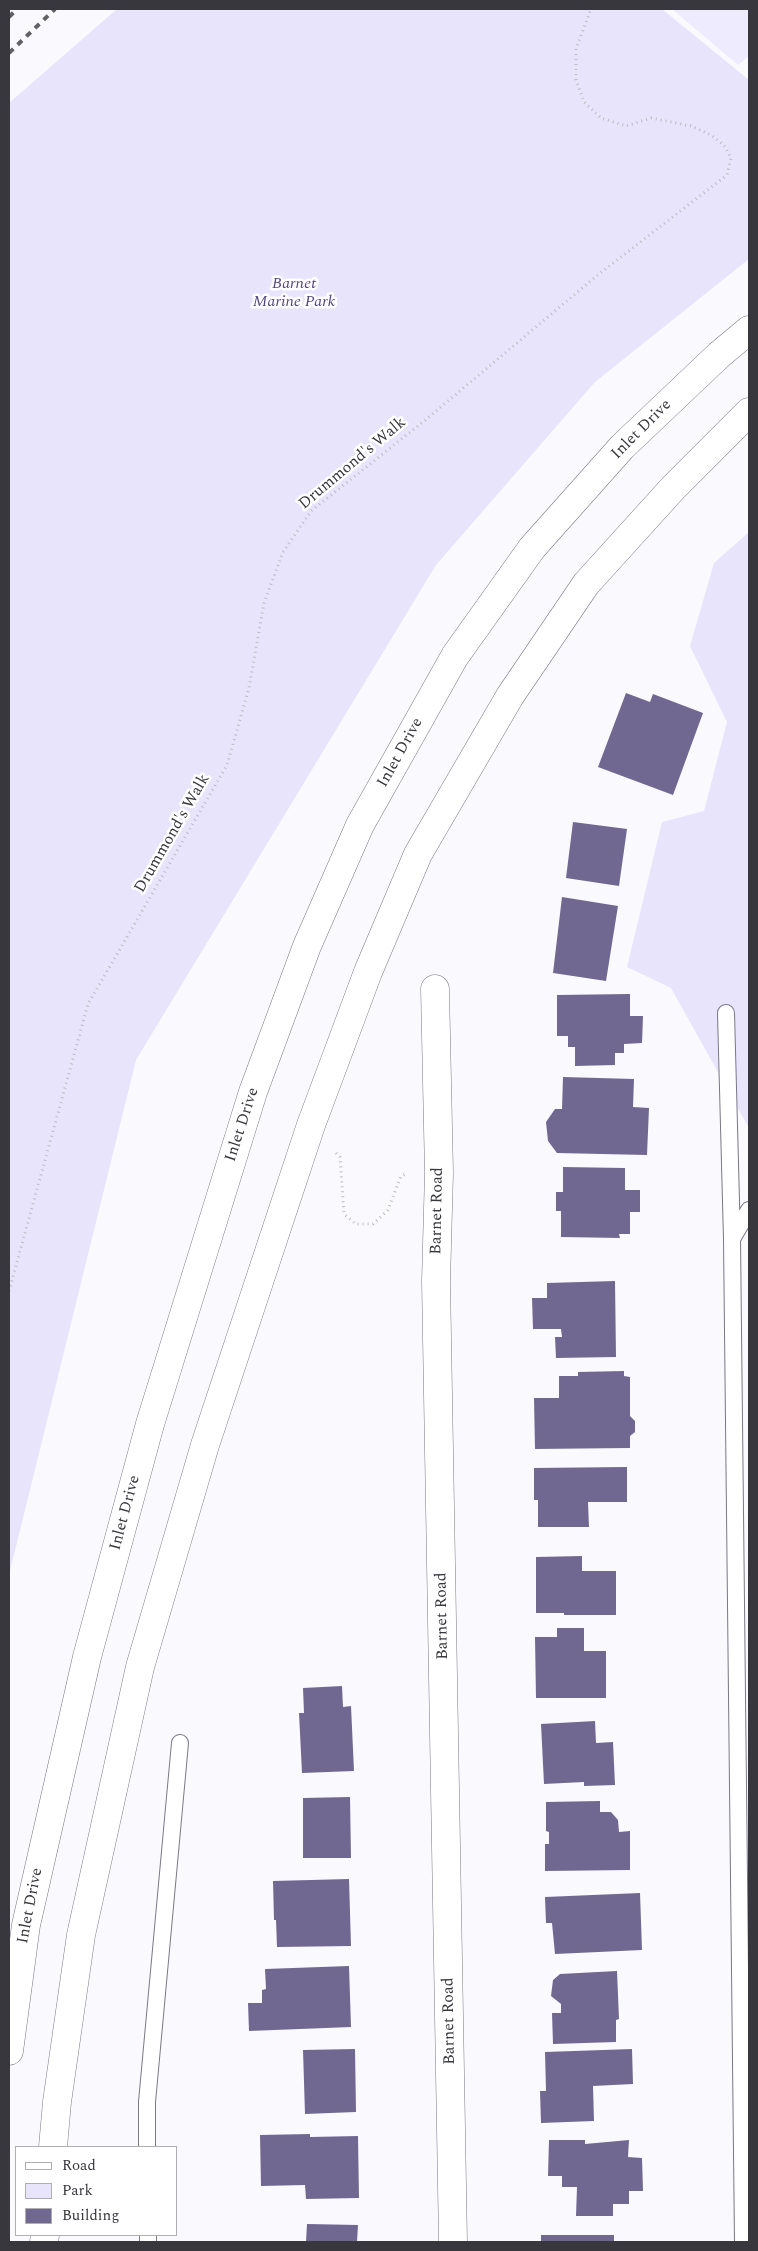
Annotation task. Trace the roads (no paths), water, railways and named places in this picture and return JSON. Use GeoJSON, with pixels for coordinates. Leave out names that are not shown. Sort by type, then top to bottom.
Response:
{"type":"FeatureCollection","features":[{"type":"Feature","properties":{"kind":"main road","name":"Inlet Drive"},"geometry":{"type":"LineString","coordinates":[[9,2051],[26,1925],[86,1657],[150,1424],[253,1092],[307,946],[360,825],[451,665],[532,548],[622,447],[719,355],[749,330]]}},
{"type":"Feature","properties":{"kind":"main road"},"geometry":{"type":"LineString","coordinates":[[53,2146],[57,2102],[81,1935],[140,1667],[205,1445],[311,1125],[368,972],[418,854],[510,696],[586,584],[673,488],[749,412]]}},
{"type":"Feature","properties":{"kind":"main road","name":"Barnet Road"},"geometry":{"type":"LineString","coordinates":[[436,989],[439,1173],[436,1281],[454,2242]]}},
{"type":"Feature","properties":{"kind":"lane"},"geometry":{"type":"LineString","coordinates":[[726,1014],[732,1239],[743,2242]]}},
{"type":"Feature","properties":{"kind":"lane"},"geometry":{"type":"LineString","coordinates":[[732,1239],[749,1210]]}},
{"type":"Feature","properties":{"kind":"lane"},"geometry":{"type":"LineString","coordinates":[[147,2146],[147,2102],[180,1743]]}},
{"type":"Feature","properties":{"kind":"railway"},"geometry":{"type":"LineString","coordinates":[[9,17],[17,9]]}},
{"type":"Feature","properties":{"kind":"railway"},"geometry":{"type":"LineString","coordinates":[[9,53],[55,9]]}},
{"type":"Feature","properties":{"kind":"park label","name":"Barnet Marine Park"},"geometry":{"type":"Point","coordinates":[294,294]}}]}
